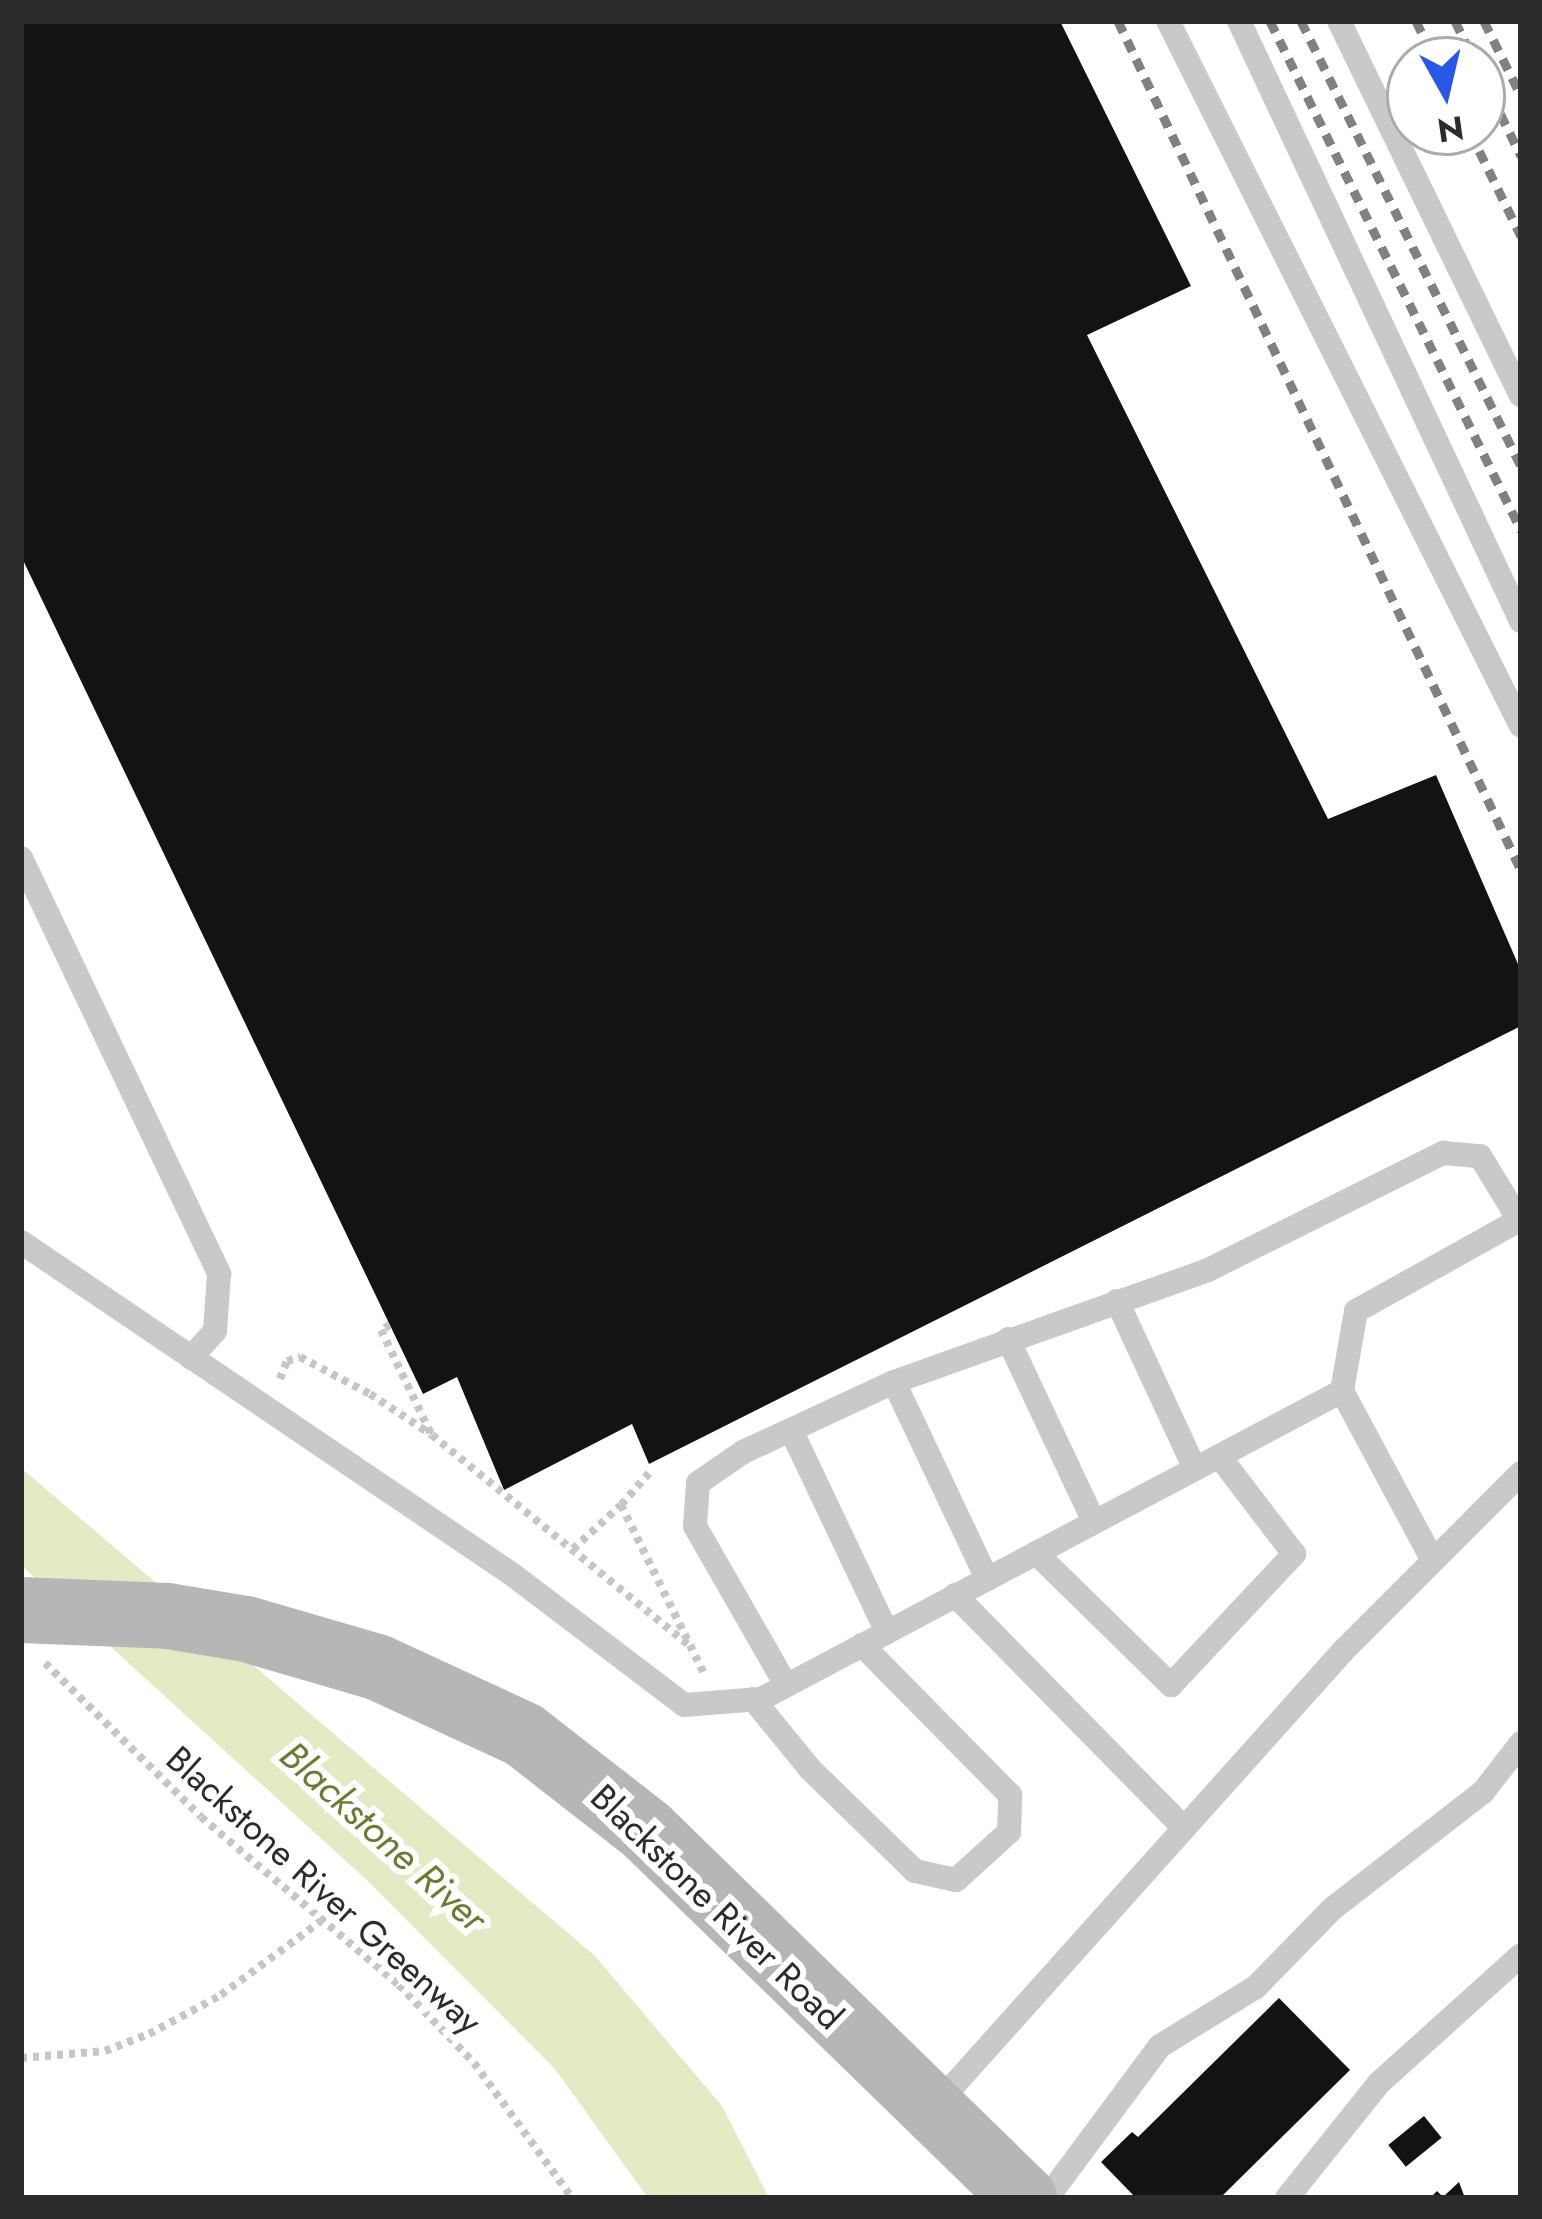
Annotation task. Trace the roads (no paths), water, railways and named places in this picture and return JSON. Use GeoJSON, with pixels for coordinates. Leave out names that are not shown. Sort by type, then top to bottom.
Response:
{"type":"FeatureCollection","features":[{"type":"Feature","properties":{"kind":"main road","name":"Blackstone River Road"},"geometry":{"type":"LineString","coordinates":[[29,1632],[168,1616],[246,1629],[460,1701],[524,1735],[646,1830],[929,2112],[1024,2198]]}},
{"type":"Feature","properties":{"kind":"lane"},"geometry":{"type":"LineString","coordinates":[[1168,21],[1521,726]]}},
{"type":"Feature","properties":{"kind":"lane"},"geometry":{"type":"LineString","coordinates":[[1239,21],[1521,621]]}},
{"type":"Feature","properties":{"kind":"lane"},"geometry":{"type":"LineString","coordinates":[[1339,21],[1521,395]]}},
{"type":"Feature","properties":{"kind":"lane"},"geometry":{"type":"LineString","coordinates":[[21,858],[219,1274],[215,1331],[191,1358]]}},
{"type":"Feature","properties":{"kind":"lane"},"geometry":{"type":"LineString","coordinates":[[786,1685],[695,1526],[698,1483],[790,1430],[894,1382],[1208,1270],[1443,1153],[1480,1156],[1520,1219],[1356,1311],[1342,1390],[1432,1559]]}},
{"type":"Feature","properties":{"kind":"lane"},"geometry":{"type":"LineString","coordinates":[[21,1242],[513,1575],[684,1706],[753,1699],[786,1685],[1342,1390]]}},
{"type":"Feature","properties":{"kind":"lane"},"geometry":{"type":"LineString","coordinates":[[1117,1301],[1195,1469]]}},
{"type":"Feature","properties":{"kind":"lane"},"geometry":{"type":"LineString","coordinates":[[1008,1339],[1094,1522]]}},
{"type":"Feature","properties":{"kind":"lane"},"geometry":{"type":"LineString","coordinates":[[894,1382],[987,1579]]}},
{"type":"Feature","properties":{"kind":"lane"},"geometry":{"type":"LineString","coordinates":[[790,1430],[887,1632]]}},
{"type":"Feature","properties":{"kind":"lane"},"geometry":{"type":"LineString","coordinates":[[1036,1552],[1172,1685],[1294,1554],[1219,1456]]}},
{"type":"Feature","properties":{"kind":"lane"},"geometry":{"type":"LineString","coordinates":[[929,2112],[1432,1559],[1521,1473]]}},
{"type":"Feature","properties":{"kind":"lane"},"geometry":{"type":"LineString","coordinates":[[955,1595],[1184,1828]]}},
{"type":"Feature","properties":{"kind":"lane"},"geometry":{"type":"LineString","coordinates":[[753,1699],[810,1769],[915,1871],[956,1880],[1009,1832],[1010,1795],[862,1645]]}},
{"type":"Feature","properties":{"kind":"lane"},"geometry":{"type":"LineString","coordinates":[[1047,2198],[1160,2046],[1256,1987],[1332,1909],[1483,1792],[1521,1743]]}},
{"type":"Feature","properties":{"kind":"lane"},"geometry":{"type":"LineString","coordinates":[[1287,2198],[1379,2083],[1521,1955]]}},
{"type":"Feature","properties":{"kind":"water","name":"Blackstone River"},"geometry":{"type":"Polygon","coordinates":[[[21,1468],[595,1956],[722,2106],[769,2198],[648,2198],[555,2069],[370,1883],[21,1565],[21,1468]]]}},
{"type":"Feature","properties":{"kind":"railway"},"geometry":{"type":"LineString","coordinates":[[1118,21],[1521,870]]}},
{"type":"Feature","properties":{"kind":"railway"},"geometry":{"type":"LineString","coordinates":[[1270,21],[1521,530]]}},
{"type":"Feature","properties":{"kind":"railway"},"geometry":{"type":"LineString","coordinates":[[1301,21],[1521,467]]}},
{"type":"Feature","properties":{"kind":"railway"},"geometry":{"type":"LineString","coordinates":[[1416,21],[1423,36]]}},
{"type":"Feature","properties":{"kind":"railway"},"geometry":{"type":"LineString","coordinates":[[1455,21],[1462,36]]}},
{"type":"Feature","properties":{"kind":"railway"},"geometry":{"type":"LineString","coordinates":[[1484,21],[1521,96]]}},
{"type":"Feature","properties":{"kind":"railway"},"geometry":{"type":"LineString","coordinates":[[1506,125],[1521,156]]}},
{"type":"Feature","properties":{"kind":"railway"},"geometry":{"type":"LineString","coordinates":[[1482,156],[1521,236]]}}]}
